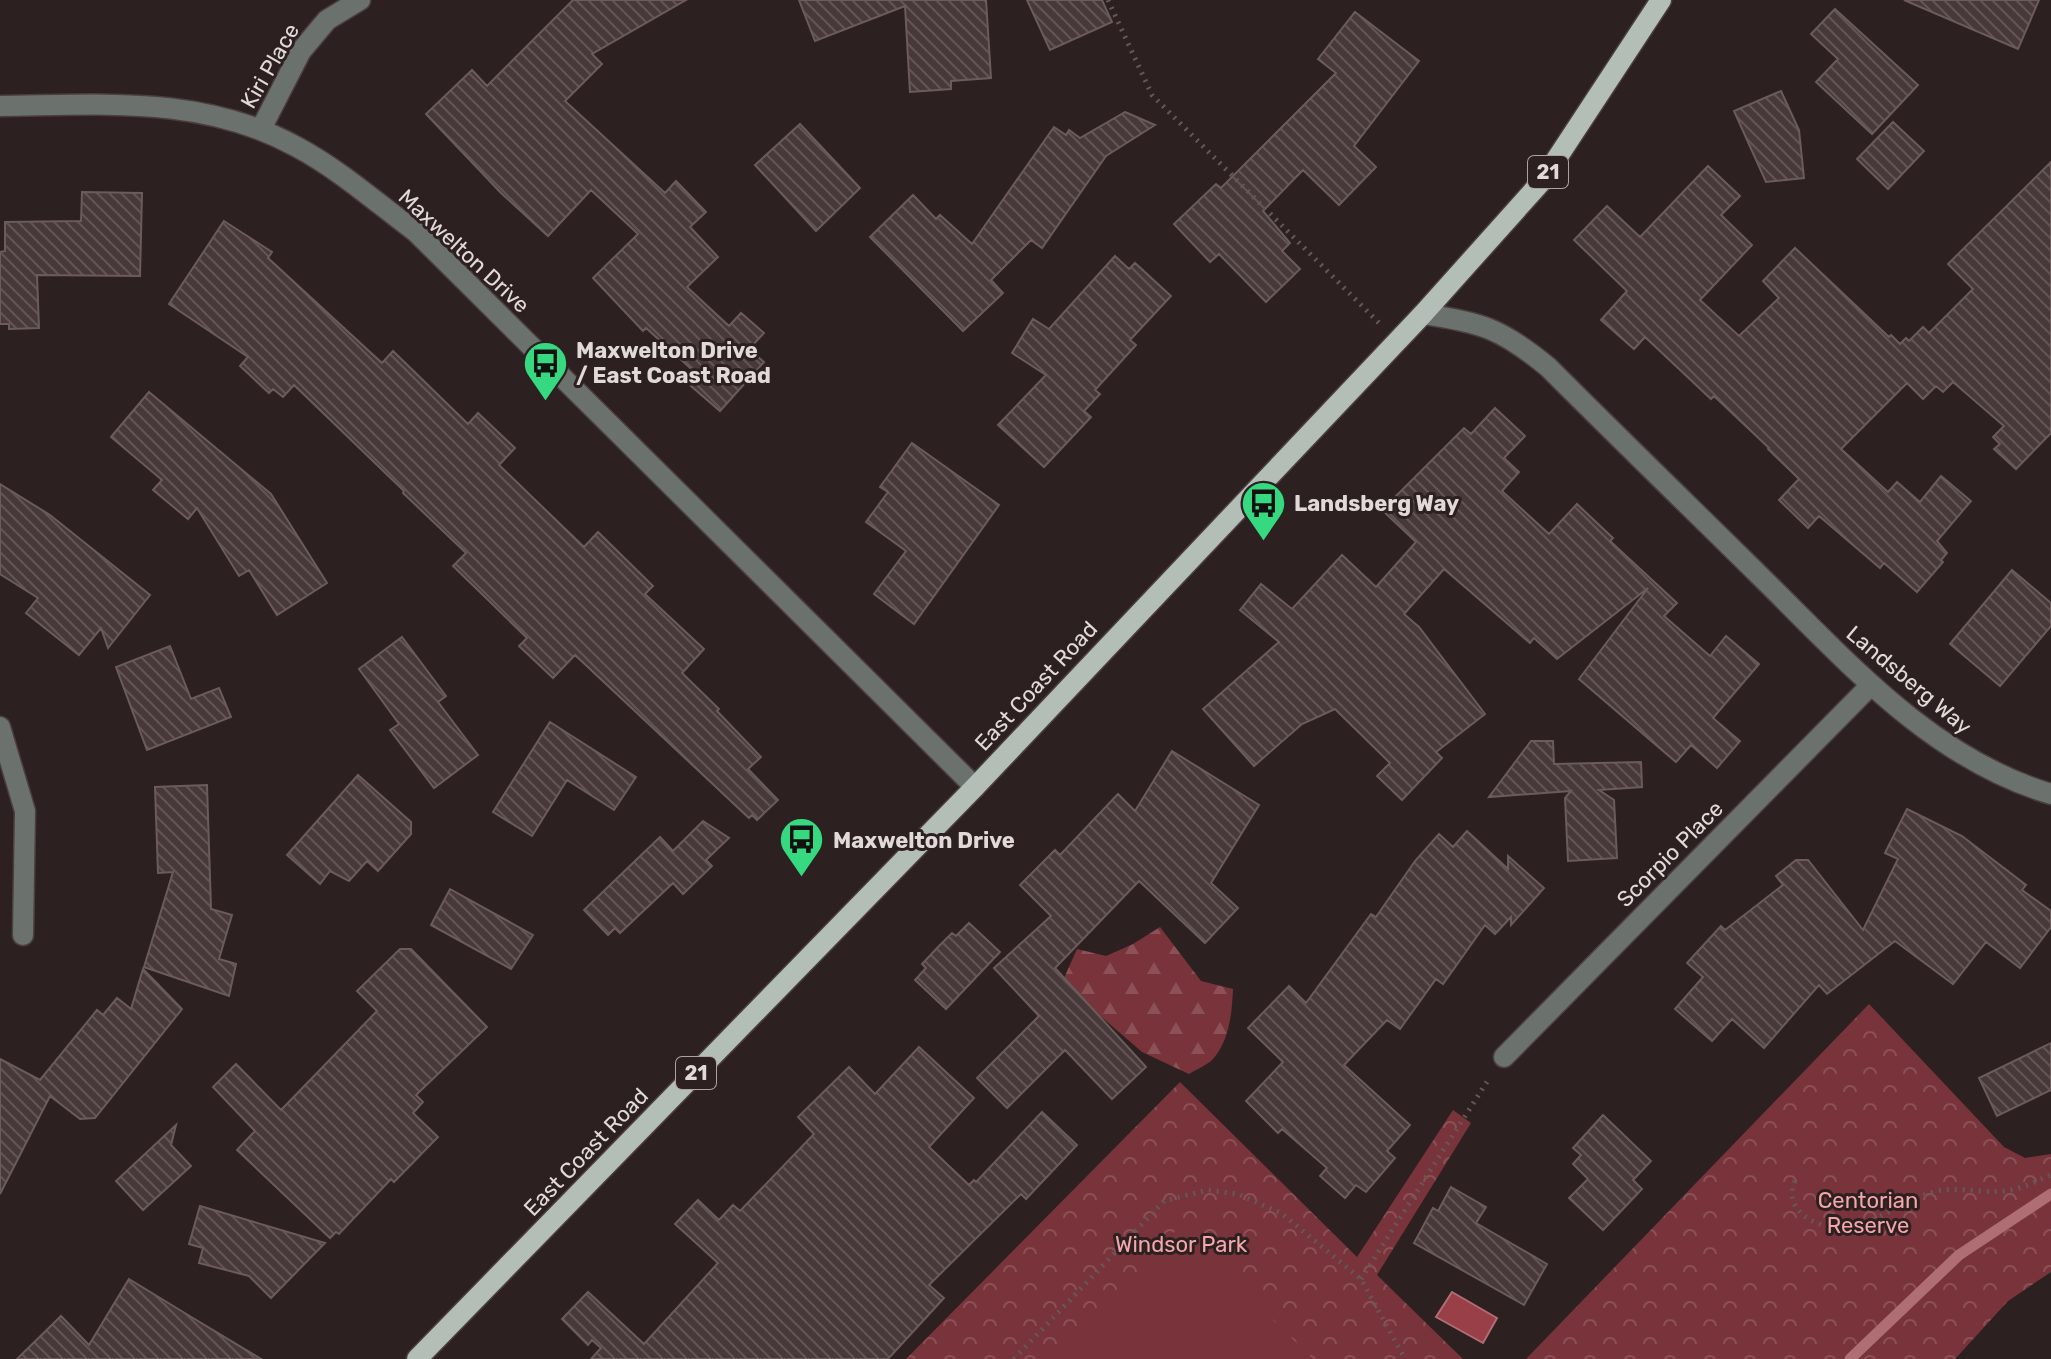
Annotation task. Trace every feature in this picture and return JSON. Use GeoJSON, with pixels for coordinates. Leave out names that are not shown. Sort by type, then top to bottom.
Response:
{"type":"FeatureCollection","features":[{"type":"Feature","properties":{"kind":"main road","name":"East Coast Road"},"geometry":{"type":"LineString","coordinates":[[417,1359],[975,787],[1423,314],[1542,181],[1658,4]]}},
{"type":"Feature","properties":{"kind":"street","name":"Kiri Place"},"geometry":{"type":"LineString","coordinates":[[261,129],[301,51],[327,20],[360,0]]}},
{"type":"Feature","properties":{"kind":"street","name":"Maxwelton Drive"},"geometry":{"type":"LineString","coordinates":[[0,106],[148,104],[226,118],[261,129],[330,167],[416,232],[975,787]]}},
{"type":"Feature","properties":{"kind":"street","name":"Landsberg Way"},"geometry":{"type":"LineString","coordinates":[[1423,314],[1481,324],[1517,342],[1548,367],[1871,685],[1936,739],[1981,767],[2051,794]]}},
{"type":"Feature","properties":{"kind":"street","name":"Scorpio Place"},"geometry":{"type":"LineString","coordinates":[[1504,1057],[1871,685]]}},
{"type":"Feature","properties":{"kind":"street"},"geometry":{"type":"LineString","coordinates":[[0,727],[25,811],[23,935]]}},
{"type":"Feature","properties":{"kind":"path"},"geometry":{"type":"LineString","coordinates":[[1108,0],[1152,95],[1397,341]]}},
{"type":"Feature","properties":{"kind":"path"},"geometry":{"type":"LineString","coordinates":[[1361,1279],[1504,1057]]}},
{"type":"Feature","properties":{"kind":"path"},"geometry":{"type":"LineString","coordinates":[[1795,1181],[1791,1189],[1794,1207],[1815,1222],[1842,1228],[1860,1225],[1931,1193],[1964,1188],[2009,1191],[2051,1175]]}},
{"type":"Feature","properties":{"kind":"path"},"geometry":{"type":"LineString","coordinates":[[1014,1359],[1164,1201],[1208,1190],[1238,1194],[1281,1213],[1361,1279],[1405,1359]]}},
{"type":"Feature","properties":{"kind":"green space"},"geometry":{"type":"Polygon","coordinates":[[[1160,927],[1201,981],[1233,989],[1230,1018],[1222,1046],[1211,1061],[1189,1074],[1142,1052],[1090,1007],[1064,978],[1077,949],[1106,956],[1160,927]]]}},
{"type":"Feature","properties":{"kind":"green space","name":"Centorian Reserve"},"geometry":{"type":"Polygon","coordinates":[[[1869,1004],[2004,1147],[2025,1158],[2051,1154],[2051,1272],[2008,1301],[1955,1359],[1526,1359],[1869,1004]]]}},
{"type":"Feature","properties":{"kind":"green space","name":"Windsor Park"},"geometry":{"type":"Polygon","coordinates":[[[1180,1082],[1357,1257],[1453,1110],[1471,1123],[1377,1275],[1463,1359],[906,1359],[1180,1082]]]}},
{"type":"Feature","properties":{"kind":"green space"},"geometry":{"type":"Polygon","coordinates":[[[1178,1228],[1313,1359],[1057,1359],[1178,1228]]]}},
{"type":"Feature","properties":{"kind":"shaded area"},"geometry":{"type":"Polygon","coordinates":[[[1452,1292],[1497,1318],[1483,1343],[1436,1317],[1452,1292]]]}},
{"type":"Feature","properties":{"kind":"building"},"geometry":{"type":"Polygon","coordinates":[[[573,0],[686,0],[592,54],[602,64],[565,101],[665,193],[676,181],[706,212],[690,227],[718,257],[687,287],[729,326],[741,313],[764,333],[749,349],[764,362],[720,411],[691,386],[699,376],[646,328],[643,331],[593,278],[638,234],[591,190],[548,236],[501,193],[426,114],[472,70],[487,86],[573,0]]]}},
{"type":"Feature","properties":{"kind":"building"},"geometry":{"type":"Polygon","coordinates":[[[799,0],[986,0],[991,78],[951,81],[951,89],[910,92],[905,6],[815,41],[799,0]]]}},
{"type":"Feature","properties":{"kind":"building"},"geometry":{"type":"Polygon","coordinates":[[[1027,0],[1102,0],[1112,22],[1050,50],[1027,0]]]}},
{"type":"Feature","properties":{"kind":"building"},"geometry":{"type":"Polygon","coordinates":[[[1904,0],[2039,0],[2018,49],[1904,0]]]}},
{"type":"Feature","properties":{"kind":"building"},"geometry":{"type":"Polygon","coordinates":[[[1835,9],[1918,85],[1872,134],[1816,82],[1838,59],[1811,34],[1835,9]]]}},
{"type":"Feature","properties":{"kind":"building"},"geometry":{"type":"Polygon","coordinates":[[[1355,12],[1419,61],[1354,146],[1376,167],[1339,205],[1303,170],[1263,211],[1290,243],[1282,251],[1300,269],[1266,302],[1219,254],[1210,262],[1174,224],[1216,184],[1221,188],[1336,73],[1318,59],[1355,12]]]}},
{"type":"Feature","properties":{"kind":"building"},"geometry":{"type":"Polygon","coordinates":[[[1781,91],[1799,130],[1804,178],[1766,182],[1734,111],[1781,91]]]}},
{"type":"Feature","properties":{"kind":"building"},"geometry":{"type":"Polygon","coordinates":[[[1125,112],[1155,125],[1106,156],[1042,248],[1031,240],[991,280],[1003,293],[963,331],[870,237],[913,195],[936,219],[940,215],[972,244],[1054,127],[1066,135],[1069,130],[1080,138],[1125,112]]]}},
{"type":"Feature","properties":{"kind":"building"},"geometry":{"type":"Polygon","coordinates":[[[1893,122],[1924,151],[1888,189],[1857,159],[1893,122]]]}},
{"type":"Feature","properties":{"kind":"building"},"geometry":{"type":"Polygon","coordinates":[[[800,124],[860,188],[816,231],[755,165],[800,124]]]}},
{"type":"Feature","properties":{"kind":"building"},"geometry":{"type":"Polygon","coordinates":[[[2051,162],[2051,433],[2016,469],[1994,449],[2000,444],[1993,437],[2004,426],[1953,382],[1943,392],[1936,386],[1923,399],[1907,383],[1841,449],[1888,492],[1897,482],[1920,502],[1941,476],[1971,501],[1937,541],[1947,553],[1917,592],[1884,563],[1880,568],[1819,516],[1808,528],[1779,500],[1799,479],[1769,448],[1645,337],[1634,349],[1601,320],[1627,291],[1574,240],[1607,206],[1640,237],[1708,166],[1740,196],[1721,215],[1752,245],[1700,300],[1739,336],[1779,298],[1763,281],[1795,248],[1900,344],[1906,338],[1909,341],[1923,327],[1929,333],[1973,289],[1948,264],[2051,162]]]}},
{"type":"Feature","properties":{"kind":"building"},"geometry":{"type":"Polygon","coordinates":[[[82,192],[142,193],[140,276],[37,275],[39,328],[9,329],[9,324],[0,324],[0,252],[5,251],[5,222],[81,221],[82,192]]]}},
{"type":"Feature","properties":{"kind":"building"},"geometry":{"type":"Polygon","coordinates":[[[224,221],[272,252],[268,258],[382,363],[393,351],[468,424],[478,413],[515,448],[499,465],[584,547],[598,532],[653,586],[645,594],[704,649],[682,673],[761,757],[748,769],[778,800],[757,820],[752,815],[749,818],[575,655],[553,678],[519,646],[527,638],[453,566],[466,553],[404,491],[294,385],[283,397],[273,389],[269,393],[240,366],[248,357],[169,304],[224,221]]]}},
{"type":"Feature","properties":{"kind":"building"},"geometry":{"type":"Polygon","coordinates":[[[1115,256],[1129,269],[1135,263],[1171,296],[1130,340],[1136,345],[1095,390],[1100,394],[1084,411],[1091,417],[1044,467],[998,425],[1046,375],[1012,353],[1033,319],[1049,329],[1115,256]]]}},
{"type":"Feature","properties":{"kind":"building"},"geometry":{"type":"Polygon","coordinates":[[[149,392],[271,494],[327,583],[277,615],[249,570],[239,576],[197,508],[188,519],[153,490],[162,480],[111,437],[149,392]]]}},
{"type":"Feature","properties":{"kind":"building"},"geometry":{"type":"Polygon","coordinates":[[[1495,408],[1525,436],[1504,458],[1519,472],[1502,491],[1549,534],[1577,504],[1613,538],[1610,541],[1677,603],[1664,616],[1710,656],[1726,636],[1759,664],[1713,718],[1740,741],[1717,768],[1691,745],[1676,762],[1579,679],[1648,588],[1557,659],[1534,638],[1530,643],[1444,569],[1404,614],[1419,627],[1485,714],[1436,752],[1442,758],[1402,800],[1377,776],[1390,763],[1335,709],[1302,724],[1254,766],[1203,709],[1279,642],[1240,610],[1261,584],[1292,609],[1342,555],[1376,587],[1416,542],[1382,510],[1464,428],[1471,434],[1495,408]]]}},
{"type":"Feature","properties":{"kind":"building"},"geometry":{"type":"Polygon","coordinates":[[[912,443],[999,505],[914,624],[874,594],[906,551],[866,522],[888,492],[880,487],[912,443]]]}},
{"type":"Feature","properties":{"kind":"building"},"geometry":{"type":"Polygon","coordinates":[[[0,484],[50,515],[150,595],[108,648],[101,628],[79,655],[26,613],[38,598],[0,574],[0,484]]]}},
{"type":"Feature","properties":{"kind":"building"},"geometry":{"type":"Polygon","coordinates":[[[2012,570],[2051,603],[2051,626],[2000,686],[1950,644],[2012,570]]]}},
{"type":"Feature","properties":{"kind":"building"},"geometry":{"type":"Polygon","coordinates":[[[402,637],[446,696],[438,702],[478,755],[434,788],[390,730],[399,724],[359,669],[402,637]]]}},
{"type":"Feature","properties":{"kind":"building"},"geometry":{"type":"Polygon","coordinates":[[[170,646],[191,699],[219,688],[231,717],[147,750],[116,667],[170,646]]]}},
{"type":"Feature","properties":{"kind":"building"},"geometry":{"type":"Polygon","coordinates":[[[550,722],[636,777],[614,810],[567,780],[532,836],[493,812],[550,722]]]}},
{"type":"Feature","properties":{"kind":"building"},"geometry":{"type":"Polygon","coordinates":[[[1531,741],[1553,741],[1554,764],[1641,762],[1642,787],[1599,790],[1614,800],[1617,858],[1568,861],[1565,798],[1571,791],[1489,797],[1531,741]]]}},
{"type":"Feature","properties":{"kind":"building"},"geometry":{"type":"Polygon","coordinates":[[[1172,751],[1259,805],[1211,883],[1238,908],[1205,943],[1139,881],[1055,968],[1146,1067],[1112,1099],[1065,1050],[1007,1108],[977,1078],[1039,1016],[994,968],[1051,916],[1020,885],[1055,850],[1060,855],[1118,794],[1135,811],[1172,751]]]}},
{"type":"Feature","properties":{"kind":"building"},"geometry":{"type":"Polygon","coordinates":[[[358,775],[411,822],[411,834],[378,871],[367,861],[349,881],[330,871],[320,884],[287,855],[358,775]]]}},
{"type":"Feature","properties":{"kind":"building"},"geometry":{"type":"Polygon","coordinates":[[[207,785],[211,909],[232,915],[219,959],[236,964],[229,996],[144,967],[173,872],[158,873],[155,787],[207,785]]]}},
{"type":"Feature","properties":{"kind":"building"},"geometry":{"type":"Polygon","coordinates":[[[1907,809],[1962,836],[2026,885],[2022,890],[2051,911],[2051,927],[2020,968],[1986,942],[1953,984],[1895,941],[1827,994],[1819,985],[1764,1048],[1732,1019],[1712,1041],[1675,1009],[1703,977],[1687,963],[1721,926],[1725,930],[1783,885],[1776,876],[1796,860],[1808,860],[1863,930],[1898,859],[1885,853],[1907,809]]]}},
{"type":"Feature","properties":{"kind":"building"},"geometry":{"type":"Polygon","coordinates":[[[703,821],[729,838],[706,860],[712,866],[683,894],[673,883],[620,933],[615,928],[608,935],[584,910],[660,837],[673,851],[703,821]]]}},
{"type":"Feature","properties":{"kind":"building"},"geometry":{"type":"Polygon","coordinates":[[[1467,831],[1508,869],[1508,856],[1544,888],[1511,925],[1511,917],[1495,934],[1485,925],[1443,984],[1436,979],[1400,1029],[1387,1020],[1344,1065],[1410,1125],[1387,1151],[1395,1158],[1366,1192],[1356,1185],[1345,1198],[1320,1176],[1327,1168],[1282,1129],[1278,1133],[1246,1101],[1283,1062],[1248,1028],[1289,986],[1306,1003],[1371,914],[1376,917],[1415,861],[1439,834],[1453,847],[1467,831]]]}},
{"type":"Feature","properties":{"kind":"building"},"geometry":{"type":"Polygon","coordinates":[[[450,889],[533,935],[511,969],[431,925],[450,889]]]}},
{"type":"Feature","properties":{"kind":"building"},"geometry":{"type":"Polygon","coordinates":[[[969,923],[1000,952],[946,1009],[915,980],[926,968],[922,964],[939,946],[952,933],[956,936],[969,923]]]}},
{"type":"Feature","properties":{"kind":"building"},"geometry":{"type":"Polygon","coordinates":[[[400,949],[411,949],[487,1027],[416,1095],[423,1102],[413,1113],[438,1137],[394,1182],[391,1179],[339,1234],[336,1232],[330,1238],[237,1150],[255,1131],[213,1087],[236,1064],[281,1110],[377,1011],[357,991],[400,949]]]}},
{"type":"Feature","properties":{"kind":"building"},"geometry":{"type":"Polygon","coordinates":[[[143,969],[182,1009],[95,1118],[80,1119],[50,1096],[0,1194],[0,1059],[40,1080],[97,1010],[103,1015],[117,998],[131,1009],[143,969]]]}},
{"type":"Feature","properties":{"kind":"building"},"geometry":{"type":"Polygon","coordinates":[[[2051,1043],[2051,1090],[1997,1116],[1979,1078],[2051,1043]]]}},
{"type":"Feature","properties":{"kind":"building"},"geometry":{"type":"Polygon","coordinates":[[[919,1047],[974,1098],[929,1147],[969,1185],[974,1180],[976,1182],[1042,1112],[1077,1145],[1026,1199],[1021,1194],[929,1285],[944,1298],[888,1359],[591,1359],[601,1348],[592,1340],[588,1345],[562,1319],[588,1292],[644,1344],[718,1263],[675,1224],[698,1200],[719,1220],[733,1205],[740,1211],[814,1134],[798,1117],[849,1067],[875,1094],[919,1047]]]}},
{"type":"Feature","properties":{"kind":"building"},"geometry":{"type":"Polygon","coordinates":[[[1603,1115],[1651,1161],[1633,1180],[1642,1189],[1603,1230],[1569,1198],[1588,1179],[1573,1164],[1581,1155],[1573,1148],[1603,1115]]]}},
{"type":"Feature","properties":{"kind":"building"},"geometry":{"type":"Polygon","coordinates":[[[176,1125],[171,1145],[191,1166],[143,1210],[116,1181],[176,1125]]]}},
{"type":"Feature","properties":{"kind":"building"},"geometry":{"type":"Polygon","coordinates":[[[1451,1187],[1486,1207],[1476,1223],[1547,1264],[1524,1305],[1414,1243],[1433,1208],[1438,1211],[1451,1187]]]}},
{"type":"Feature","properties":{"kind":"building"},"geometry":{"type":"Polygon","coordinates":[[[200,1206],[325,1243],[271,1298],[249,1276],[199,1263],[203,1248],[189,1244],[200,1206]]]}},
{"type":"Feature","properties":{"kind":"building"},"geometry":{"type":"Polygon","coordinates":[[[129,1279],[261,1359],[17,1359],[61,1316],[89,1345],[129,1279]]]}},
{"type":"Feature","properties":{"kind":"waterway"},"geometry":{"type":"LineString","coordinates":[[1850,1359],[1959,1255],[2051,1194]]}},
{"type":"Feature","properties":{"kind":"place","name":"Maxwelton Drive / East Coast Road"},"geometry":{"type":"Point","coordinates":[545,402]}},
{"type":"Feature","properties":{"kind":"place","name":"Landsberg Way"},"geometry":{"type":"Point","coordinates":[1263,542]}},
{"type":"Feature","properties":{"kind":"place","name":"Maxwelton Drive"},"geometry":{"type":"Point","coordinates":[802,879]}}]}
